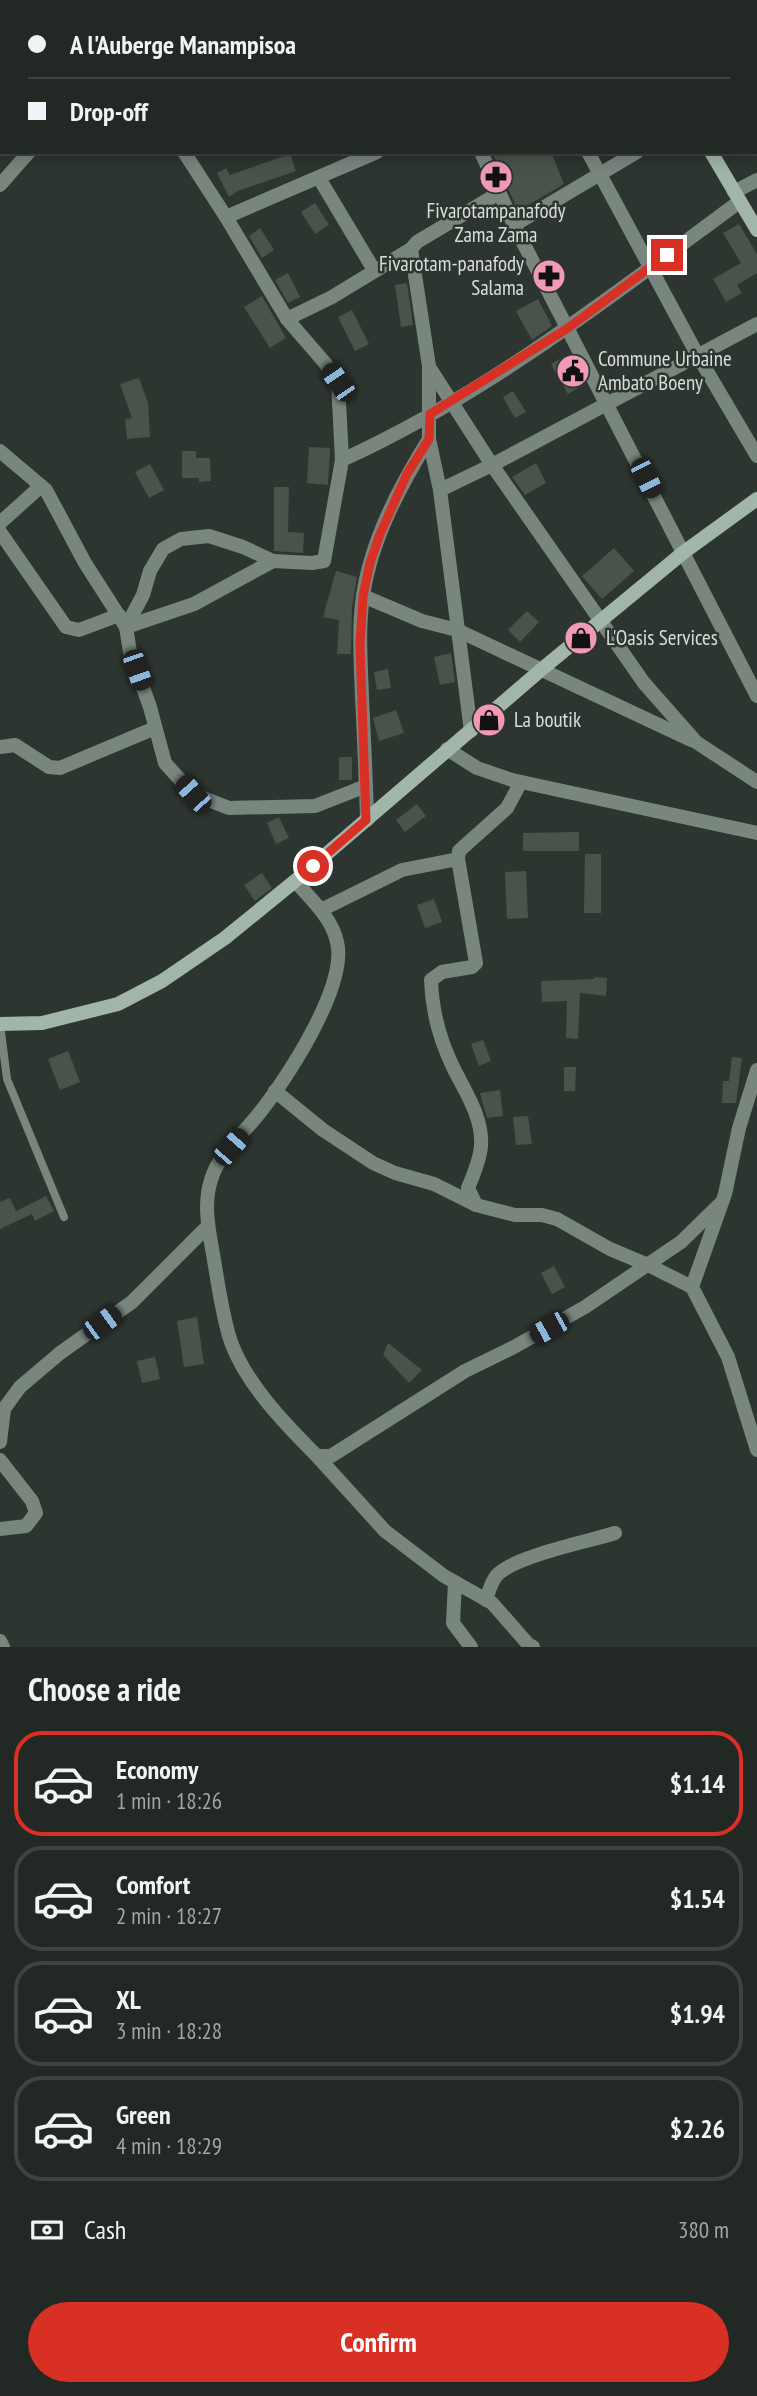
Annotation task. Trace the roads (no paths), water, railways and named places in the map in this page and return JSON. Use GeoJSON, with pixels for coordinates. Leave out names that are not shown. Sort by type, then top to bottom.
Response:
{"type":"FeatureCollection","features":[{"type":"Feature","properties":{"kind":"street"},"geometry":{"type":"LineString","coordinates":[[0,185],[27,154]]}},
{"type":"Feature","properties":{"kind":"street"},"geometry":{"type":"LineString","coordinates":[[122,621],[143,595],[150,571],[163,549],[181,539],[209,536],[243,547],[273,561],[324,561],[342,460],[338,382],[287,319],[185,154]]}},
{"type":"Feature","properties":{"kind":"street"},"geometry":{"type":"LineString","coordinates":[[226,217],[373,154]]}},
{"type":"Feature","properties":{"kind":"street"},"geometry":{"type":"LineString","coordinates":[[482,154],[514,225],[757,696]]}},
{"type":"Feature","properties":{"kind":"street"},"geometry":{"type":"LineString","coordinates":[[589,154],[649,269],[757,456]]}},
{"type":"Feature","properties":{"kind":"street"},"geometry":{"type":"LineString","coordinates":[[514,225],[634,154]]}},
{"type":"Feature","properties":{"kind":"street"},"geometry":{"type":"LineString","coordinates":[[712,154],[757,230]]}},
{"type":"Feature","properties":{"kind":"street"},"geometry":{"type":"LineString","coordinates":[[319,178],[374,270]]}},
{"type":"Feature","properties":{"kind":"street"},"geometry":{"type":"LineString","coordinates":[[342,460],[394,436],[568,328],[649,269],[757,180]]}},
{"type":"Feature","properties":{"kind":"street"},"geometry":{"type":"LineString","coordinates":[[287,319],[332,297],[499,193]]}},
{"type":"Feature","properties":{"kind":"street"},"geometry":{"type":"LineString","coordinates":[[411,249],[429,366],[429,439],[440,490],[471,731]]}},
{"type":"Feature","properties":{"kind":"street"},"geometry":{"type":"LineString","coordinates":[[440,490],[757,324]]}},
{"type":"Feature","properties":{"kind":"street"},"geometry":{"type":"LineString","coordinates":[[429,366],[492,465],[644,683],[696,743]]}},
{"type":"Feature","properties":{"kind":"street"},"geometry":{"type":"LineString","coordinates":[[366,820],[360,645],[363,596],[380,534],[407,474],[429,439]]}},
{"type":"Feature","properties":{"kind":"street"},"geometry":{"type":"LineString","coordinates":[[0,451],[46,490],[85,563],[122,621],[165,763],[193,794],[229,808],[315,806],[366,786]]}},
{"type":"Feature","properties":{"kind":"street"},"geometry":{"type":"LineString","coordinates":[[0,523],[41,486]]}},
{"type":"Feature","properties":{"kind":"street"},"geometry":{"type":"LineString","coordinates":[[0,1024],[42,1023],[118,1004],[173,974],[225,938],[542,669],[684,552],[757,499]]}},
{"type":"Feature","properties":{"kind":"street"},"geometry":{"type":"LineString","coordinates":[[0,532],[66,627],[79,630],[194,604],[273,561]]}},
{"type":"Feature","properties":{"kind":"street"},"geometry":{"type":"LineString","coordinates":[[363,596],[422,621],[457,631],[542,669],[696,743],[757,782]]}},
{"type":"Feature","properties":{"kind":"street"},"geometry":{"type":"LineString","coordinates":[[0,747],[15,745],[49,767],[60,768],[155,728]]}},
{"type":"Feature","properties":{"kind":"street"},"geometry":{"type":"LineString","coordinates":[[447,749],[477,768],[521,782],[757,833]]}},
{"type":"Feature","properties":{"kind":"street"},"geometry":{"type":"LineString","coordinates":[[476,1205],[468,1188],[481,1146],[478,1124],[469,1095],[440,1036],[432,1004],[431,980],[442,972],[472,967],[476,963],[458,859],[459,851],[507,808],[521,782]]}},
{"type":"Feature","properties":{"kind":"street"},"geometry":{"type":"LineString","coordinates":[[320,910],[401,870],[458,859]]}},
{"type":"Feature","properties":{"kind":"street"},"geometry":{"type":"LineString","coordinates":[[295,881],[332,928],[338,943],[337,975],[298,1056],[275,1091],[220,1159],[210,1181],[208,1226],[231,1342],[245,1371],[288,1427],[385,1531],[454,1583],[492,1603],[525,1646]]}},
{"type":"Feature","properties":{"kind":"street"},"geometry":{"type":"LineString","coordinates":[[692,1287],[731,1171],[739,1128],[757,1070]]}},
{"type":"Feature","properties":{"kind":"street"},"geometry":{"type":"LineString","coordinates":[[275,1091],[323,1130],[373,1163],[395,1173],[434,1184],[476,1205],[515,1214],[542,1215],[557,1219],[610,1249],[692,1287],[728,1357],[757,1450]]}},
{"type":"Feature","properties":{"kind":"street"},"geometry":{"type":"LineString","coordinates":[[317,1457],[331,1456],[465,1371],[585,1307],[681,1242],[720,1204]]}},
{"type":"Feature","properties":{"kind":"street"},"geometry":{"type":"LineString","coordinates":[[0,1442],[4,1409],[20,1387],[60,1353],[132,1301],[208,1226]]}},
{"type":"Feature","properties":{"kind":"street"},"geometry":{"type":"LineString","coordinates":[[0,1460],[32,1501],[36,1513],[26,1526],[0,1529]]}},
{"type":"Feature","properties":{"kind":"street"},"geometry":{"type":"LineString","coordinates":[[486,1600],[498,1574],[519,1561],[615,1534]]}},
{"type":"Feature","properties":{"kind":"street"},"geometry":{"type":"LineString","coordinates":[[454,1583],[453,1622],[471,1647]]}},
{"type":"Feature","properties":{"kind":"street"},"geometry":{"type":"LineString","coordinates":[[0,1641],[3,1647]]}},
{"type":"Feature","properties":{"kind":"lane"},"geometry":{"type":"LineString","coordinates":[[0,1024],[7,1079],[64,1217]]}},
{"type":"Feature","properties":{"kind":"place","name":"Fivarotampanafody Zama Zama"},"geometry":{"type":"Point","coordinates":[496,177]}},
{"type":"Feature","properties":{"kind":"place","name":"Fivarotam-panafody Salama"},"geometry":{"type":"Point","coordinates":[549,276]}},
{"type":"Feature","properties":{"kind":"place","name":"Commune Urbaine Ambato Boeny"},"geometry":{"type":"Point","coordinates":[573,371]}},
{"type":"Feature","properties":{"kind":"place","name":"L'Oasis Services"},"geometry":{"type":"Point","coordinates":[581,638]}},
{"type":"Feature","properties":{"kind":"place","name":"La boutik"},"geometry":{"type":"Point","coordinates":[489,720]}}]}
